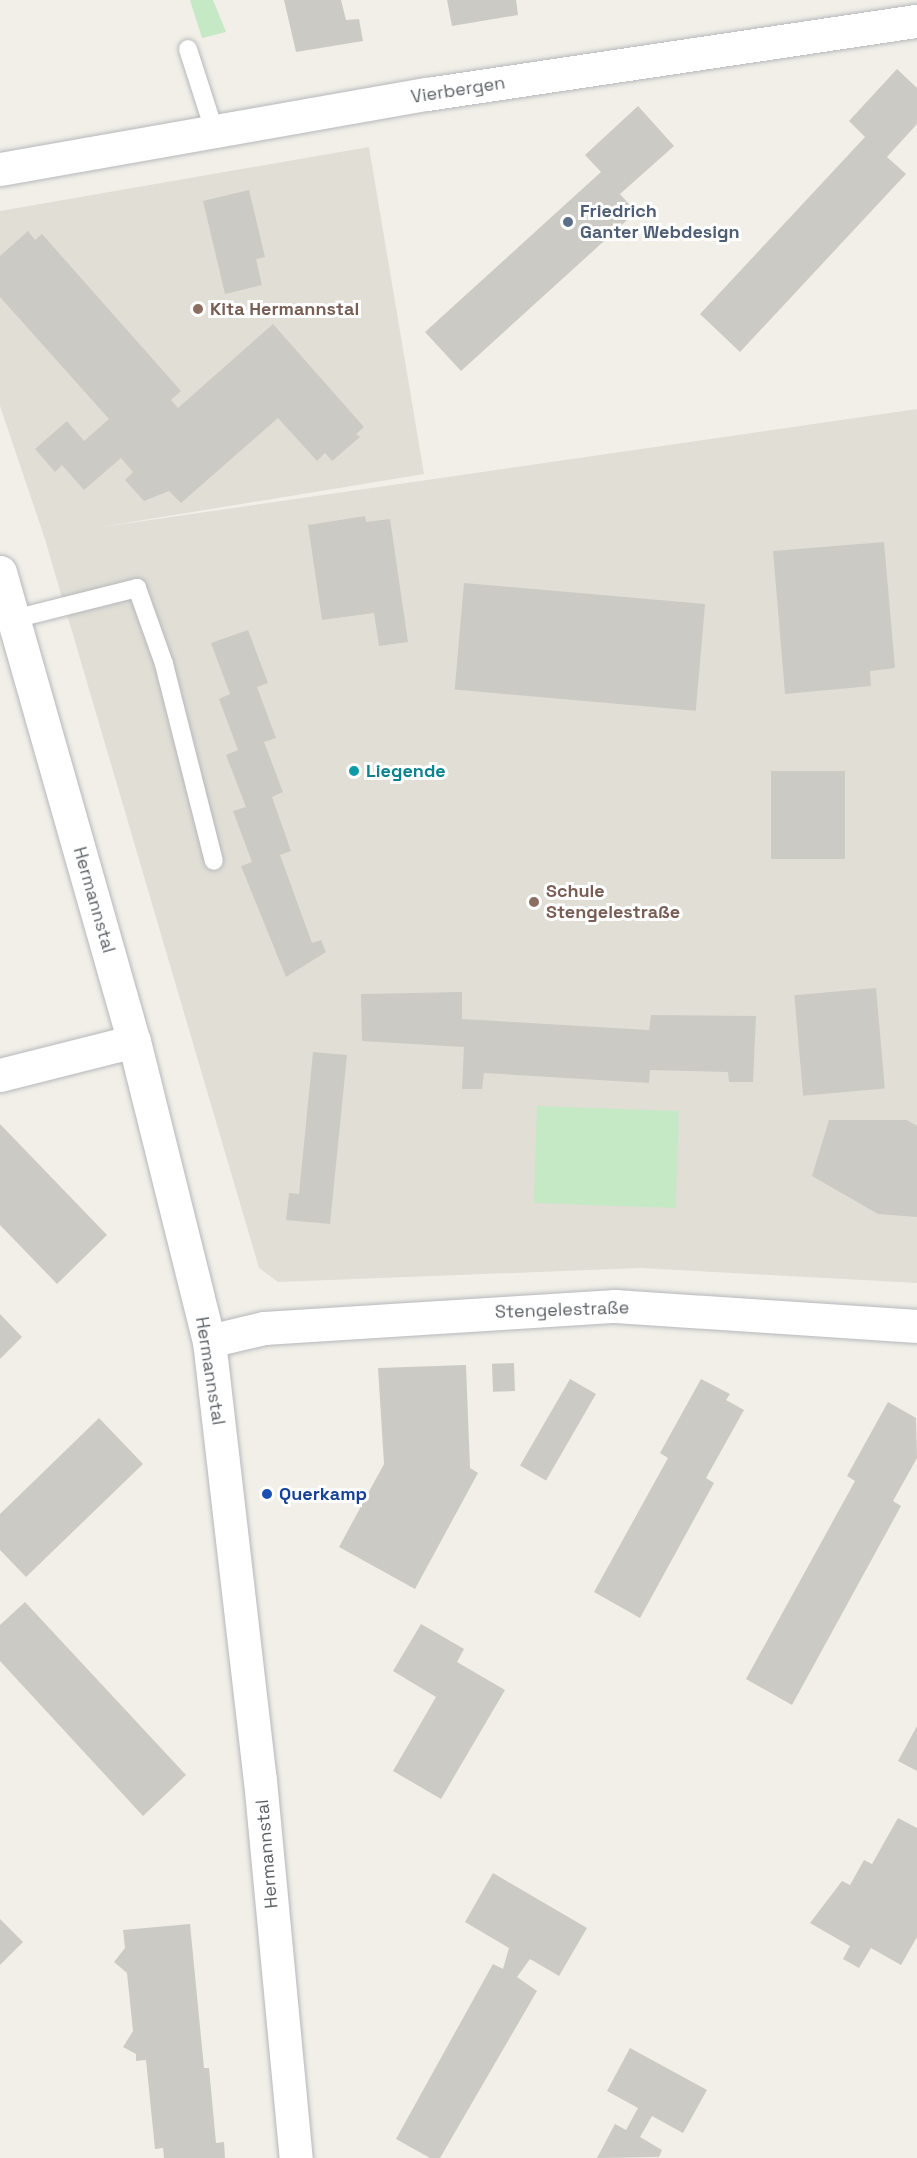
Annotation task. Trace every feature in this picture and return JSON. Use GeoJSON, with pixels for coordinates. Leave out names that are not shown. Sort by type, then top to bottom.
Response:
{"type":"FeatureCollection","features":[{"type":"Feature","properties":{"kind":"street","name":"Vierbergen"},"geometry":{"type":"LineString","coordinates":[[0,169],[214,130],[917,21]]}},
{"type":"Feature","properties":{"kind":"street","name":"Hermannstal"},"geometry":{"type":"LineString","coordinates":[[0,572],[134,1041],[209,1341],[260,1780],[296,2158]]}},
{"type":"Feature","properties":{"kind":"street"},"geometry":{"type":"LineString","coordinates":[[0,1075],[134,1041]]}},
{"type":"Feature","properties":{"kind":"street","name":"Stengelestraße"},"geometry":{"type":"LineString","coordinates":[[209,1341],[264,1328],[615,1306],[917,1326]]}},
{"type":"Feature","properties":{"kind":"lane"},"geometry":{"type":"LineString","coordinates":[[188,49],[214,130]]}},
{"type":"Feature","properties":{"kind":"lane"},"geometry":{"type":"LineString","coordinates":[[14,619],[137,588],[164,664],[214,861]]}},
{"type":"Feature","properties":{"kind":"shaded area","name":"Schule Stengelestraße"},"geometry":{"type":"Polygon","coordinates":[[[369,147],[424,474],[95,528],[917,409],[917,1283],[641,1268],[278,1282],[259,1268],[44,536],[0,406],[0,211],[369,147]]]}},
{"type":"Feature","properties":{"kind":"green space"},"geometry":{"type":"Polygon","coordinates":[[[190,0],[213,0],[226,32],[202,38],[190,0]]]}},
{"type":"Feature","properties":{"kind":"green space"},"geometry":{"type":"Polygon","coordinates":[[[537,1106],[679,1111],[676,1208],[534,1203],[537,1106]]]}},
{"type":"Feature","properties":{"kind":"building"},"geometry":{"type":"Polygon","coordinates":[[[284,0],[341,0],[346,20],[359,19],[363,41],[296,52],[284,0]]]}},
{"type":"Feature","properties":{"kind":"building"},"geometry":{"type":"Polygon","coordinates":[[[447,0],[516,0],[518,15],[452,26],[447,0]]]}},
{"type":"Feature","properties":{"kind":"building"},"geometry":{"type":"Polygon","coordinates":[[[897,69],[917,88],[917,124],[887,157],[906,174],[740,352],[700,314],[865,137],[849,121],[897,69]]]}},
{"type":"Feature","properties":{"kind":"building"},"geometry":{"type":"Polygon","coordinates":[[[638,106],[674,146],[620,194],[636,212],[461,371],[425,332],[601,172],[585,155],[638,106]]]}},
{"type":"Feature","properties":{"kind":"building"},"geometry":{"type":"Polygon","coordinates":[[[249,190],[265,257],[256,259],[262,285],[225,294],[203,201],[249,190]]]}},
{"type":"Feature","properties":{"kind":"building"},"geometry":{"type":"Polygon","coordinates":[[[28,231],[35,240],[42,234],[181,391],[171,400],[178,408],[273,324],[364,427],[356,434],[360,437],[332,461],[325,453],[317,461],[278,418],[181,503],[169,491],[144,501],[125,480],[133,472],[121,458],[84,490],[62,465],[55,472],[35,449],[67,421],[84,441],[109,419],[0,297],[0,256],[28,231]]]}},
{"type":"Feature","properties":{"kind":"building"},"geometry":{"type":"Polygon","coordinates":[[[365,516],[366,522],[390,519],[408,642],[379,646],[374,613],[322,620],[308,525],[365,516]]]}},
{"type":"Feature","properties":{"kind":"building"},"geometry":{"type":"Polygon","coordinates":[[[884,542],[895,668],[870,671],[871,686],[785,694],[773,551],[884,542]]]}},
{"type":"Feature","properties":{"kind":"building"},"geometry":{"type":"Polygon","coordinates":[[[464,583],[705,604],[696,711],[455,690],[464,583]]]}},
{"type":"Feature","properties":{"kind":"building"},"geometry":{"type":"Polygon","coordinates":[[[248,630],[268,683],[257,687],[276,738],[264,742],[283,792],[272,797],[291,851],[280,855],[312,943],[321,940],[326,952],[286,977],[241,866],[252,862],[233,811],[246,807],[226,755],[238,750],[219,699],[230,694],[211,643],[248,630]]]}},
{"type":"Feature","properties":{"kind":"building"},"geometry":{"type":"Polygon","coordinates":[[[771,771],[845,771],[845,859],[771,859],[771,771]]]}},
{"type":"Feature","properties":{"kind":"building"},"geometry":{"type":"Polygon","coordinates":[[[876,988],[885,1089],[803,1096],[794,995],[876,988]]]}},
{"type":"Feature","properties":{"kind":"building"},"geometry":{"type":"Polygon","coordinates":[[[462,992],[462,1019],[649,1030],[651,1015],[756,1016],[753,1082],[729,1082],[728,1072],[650,1070],[649,1083],[484,1073],[482,1089],[462,1089],[464,1047],[362,1041],[361,994],[462,992]]]}},
{"type":"Feature","properties":{"kind":"building"},"geometry":{"type":"Polygon","coordinates":[[[313,1052],[347,1055],[330,1224],[286,1220],[289,1193],[299,1194],[313,1052]]]}},
{"type":"Feature","properties":{"kind":"building"},"geometry":{"type":"Polygon","coordinates":[[[829,1120],[907,1120],[917,1126],[917,1217],[878,1214],[812,1176],[829,1120]]]}},
{"type":"Feature","properties":{"kind":"building"},"geometry":{"type":"Polygon","coordinates":[[[0,1124],[107,1235],[57,1284],[0,1225],[0,1124]]]}},
{"type":"Feature","properties":{"kind":"building"},"geometry":{"type":"Polygon","coordinates":[[[0,1314],[22,1337],[0,1359],[0,1314]]]}},
{"type":"Feature","properties":{"kind":"building"},"geometry":{"type":"Polygon","coordinates":[[[514,1363],[515,1391],[493,1392],[492,1364],[514,1363]]]}},
{"type":"Feature","properties":{"kind":"building"},"geometry":{"type":"Polygon","coordinates":[[[466,1365],[470,1468],[478,1473],[415,1589],[339,1547],[384,1464],[378,1368],[466,1365]]]}},
{"type":"Feature","properties":{"kind":"building"},"geometry":{"type":"Polygon","coordinates":[[[570,1379],[596,1394],[546,1481],[520,1466],[570,1379]]]}},
{"type":"Feature","properties":{"kind":"building"},"geometry":{"type":"Polygon","coordinates":[[[701,1379],[730,1394],[726,1400],[744,1410],[706,1478],[714,1483],[640,1618],[594,1592],[668,1458],[660,1453],[701,1379]]]}},
{"type":"Feature","properties":{"kind":"building"},"geometry":{"type":"Polygon","coordinates":[[[888,1402],[916,1418],[917,1458],[893,1501],[901,1506],[792,1705],[746,1679],[855,1481],[847,1476],[888,1402]]]}},
{"type":"Feature","properties":{"kind":"building"},"geometry":{"type":"Polygon","coordinates":[[[99,1418],[143,1464],[26,1577],[0,1550],[0,1514],[99,1418]]]}},
{"type":"Feature","properties":{"kind":"building"},"geometry":{"type":"Polygon","coordinates":[[[25,1602],[186,1775],[143,1816],[0,1661],[0,1625],[25,1602]]]}},
{"type":"Feature","properties":{"kind":"building"},"geometry":{"type":"Polygon","coordinates":[[[421,1624],[464,1649],[457,1662],[505,1690],[441,1799],[393,1771],[436,1697],[393,1671],[421,1624]]]}},
{"type":"Feature","properties":{"kind":"building"},"geometry":{"type":"Polygon","coordinates":[[[917,1726],[917,1771],[898,1761],[917,1726]]]}},
{"type":"Feature","properties":{"kind":"building"},"geometry":{"type":"Polygon","coordinates":[[[898,1818],[917,1828],[917,1937],[901,1965],[871,1948],[859,1968],[843,1959],[850,1946],[810,1923],[842,1881],[850,1885],[864,1860],[872,1864],[898,1818]]]}},
{"type":"Feature","properties":{"kind":"building"},"geometry":{"type":"Polygon","coordinates":[[[493,1873],[587,1928],[559,1976],[530,1959],[517,1977],[537,1991],[440,2158],[430,2158],[396,2139],[493,1964],[503,1969],[509,1948],[465,1922],[493,1873]]]}},
{"type":"Feature","properties":{"kind":"building"},"geometry":{"type":"Polygon","coordinates":[[[0,1919],[23,1942],[0,1965],[0,1919]]]}},
{"type":"Feature","properties":{"kind":"building"},"geometry":{"type":"Polygon","coordinates":[[[190,1924],[204,2068],[209,2068],[216,2143],[224,2142],[225,2158],[164,2158],[163,2148],[155,2149],[146,2060],[136,2061],[136,2054],[123,2047],[133,2031],[127,1973],[114,1962],[125,1948],[123,1930],[190,1924]]]}},
{"type":"Feature","properties":{"kind":"building"},"geometry":{"type":"Polygon","coordinates":[[[630,2048],[707,2090],[683,2133],[652,2116],[640,2137],[662,2150],[659,2157],[597,2158],[615,2124],[626,2130],[638,2108],[607,2091],[630,2048]]]}},
{"type":"Feature","properties":{"kind":"place","name":"Friedrich Ganter Webdesign"},"geometry":{"type":"Point","coordinates":[568,222]}},
{"type":"Feature","properties":{"kind":"place","name":"Kita Hermannstal"},"geometry":{"type":"Point","coordinates":[198,309]}},
{"type":"Feature","properties":{"kind":"place","name":"Liegende"},"geometry":{"type":"Point","coordinates":[354,771]}},
{"type":"Feature","properties":{"kind":"place","name":"Schule Stengelestraße"},"geometry":{"type":"Point","coordinates":[534,902]}},
{"type":"Feature","properties":{"kind":"place","name":"Querkamp"},"geometry":{"type":"Point","coordinates":[267,1494]}}]}
